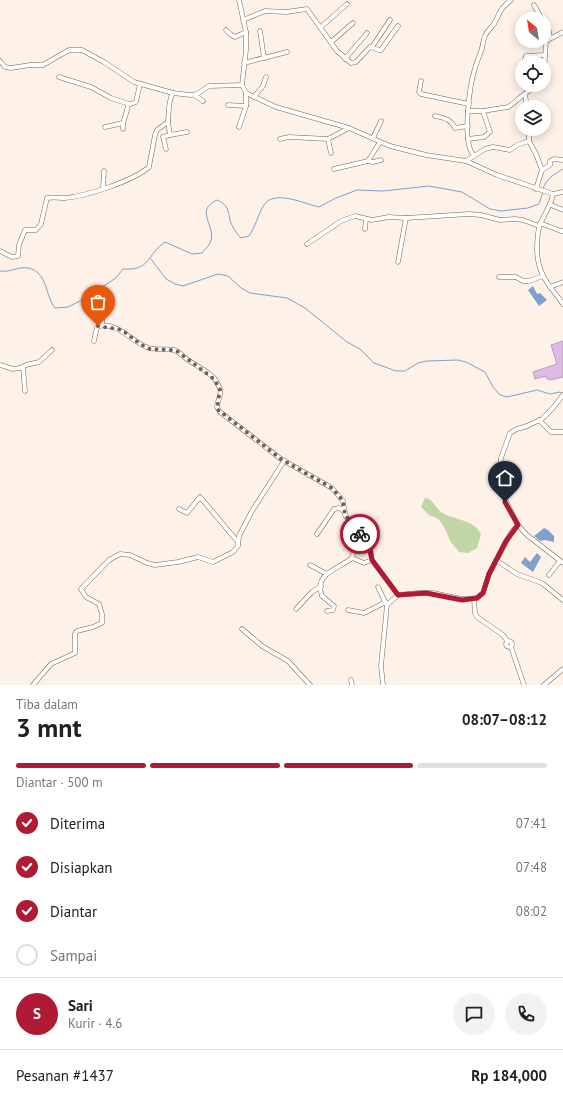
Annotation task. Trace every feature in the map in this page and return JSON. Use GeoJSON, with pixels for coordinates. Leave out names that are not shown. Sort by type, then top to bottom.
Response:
{"type":"FeatureCollection","features":[{"type":"Feature","properties":{"kind":"street"},"geometry":{"type":"LineString","coordinates":[[239,0],[246,32],[242,85],[246,92],[254,97],[276,107],[348,128],[399,149],[466,161],[497,175],[536,189],[553,194],[563,192]]}},
{"type":"Feature","properties":{"kind":"street"},"geometry":{"type":"LineString","coordinates":[[474,155],[471,152],[468,139],[468,111],[475,68],[484,37],[493,25],[500,9],[511,0]]}},
{"type":"Feature","properties":{"kind":"street"},"geometry":{"type":"LineString","coordinates":[[321,28],[347,4]]}},
{"type":"Feature","properties":{"kind":"street"},"geometry":{"type":"LineString","coordinates":[[534,5],[538,12]]}},
{"type":"Feature","properties":{"kind":"street"},"geometry":{"type":"LineString","coordinates":[[243,20],[265,11],[286,12],[307,9],[331,42],[345,59],[351,63],[356,62],[369,48],[372,47],[390,20]]}},
{"type":"Feature","properties":{"kind":"street"},"geometry":{"type":"LineString","coordinates":[[331,42],[353,22]]}},
{"type":"Feature","properties":{"kind":"street"},"geometry":{"type":"LineString","coordinates":[[372,47],[382,50],[398,26]]}},
{"type":"Feature","properties":{"kind":"street"},"geometry":{"type":"LineString","coordinates":[[226,30],[236,37],[246,32]]}},
{"type":"Feature","properties":{"kind":"street"},"geometry":{"type":"LineString","coordinates":[[260,31],[264,58]]}},
{"type":"Feature","properties":{"kind":"street"},"geometry":{"type":"LineString","coordinates":[[345,59],[368,32]]}},
{"type":"Feature","properties":{"kind":"street"},"geometry":{"type":"LineString","coordinates":[[551,38],[563,32]]}},
{"type":"Feature","properties":{"kind":"street"},"geometry":{"type":"LineString","coordinates":[[526,56],[545,55],[545,48]]}},
{"type":"Feature","properties":{"kind":"street"},"geometry":{"type":"LineString","coordinates":[[0,61],[5,67],[11,68],[22,65],[43,65],[69,50],[82,50],[140,84],[173,93],[194,95],[203,101]]}},
{"type":"Feature","properties":{"kind":"street"},"geometry":{"type":"LineString","coordinates":[[244,63],[287,52]]}},
{"type":"Feature","properties":{"kind":"street"},"geometry":{"type":"LineString","coordinates":[[59,77],[91,87],[112,98],[129,104],[135,104],[140,84]]}},
{"type":"Feature","properties":{"kind":"street"},"geometry":{"type":"LineString","coordinates":[[254,97],[263,86],[266,77]]}},
{"type":"Feature","properties":{"kind":"street"},"geometry":{"type":"LineString","coordinates":[[421,81],[421,94],[469,104]]}},
{"type":"Feature","properties":{"kind":"street"},"geometry":{"type":"LineString","coordinates":[[194,95],[209,86],[242,85]]}},
{"type":"Feature","properties":{"kind":"street"},"geometry":{"type":"LineString","coordinates":[[240,127],[246,106],[246,92]]}},
{"type":"Feature","properties":{"kind":"street"},"geometry":{"type":"LineString","coordinates":[[468,111],[483,111],[508,107],[527,92]]}},
{"type":"Feature","properties":{"kind":"street"},"geometry":{"type":"LineString","coordinates":[[170,135],[168,122],[173,93]]}},
{"type":"Feature","properties":{"kind":"street"},"geometry":{"type":"LineString","coordinates":[[525,94],[526,100]]}},
{"type":"Feature","properties":{"kind":"street"},"geometry":{"type":"LineString","coordinates":[[123,129],[122,123],[129,104]]}},
{"type":"Feature","properties":{"kind":"street"},"geometry":{"type":"LineString","coordinates":[[228,105],[246,106]]}},
{"type":"Feature","properties":{"kind":"street"},"geometry":{"type":"LineString","coordinates":[[468,139],[484,137],[490,132],[483,111]]}},
{"type":"Feature","properties":{"kind":"street"},"geometry":{"type":"LineString","coordinates":[[436,116],[449,120],[455,128],[468,126]]}},
{"type":"Feature","properties":{"kind":"street"},"geometry":{"type":"LineString","coordinates":[[373,138],[381,120]]}},
{"type":"Feature","properties":{"kind":"street"},"geometry":{"type":"LineString","coordinates":[[0,251],[12,257],[18,256],[19,245],[26,230],[36,230],[41,224],[47,198],[71,197],[103,188],[132,177],[149,167],[156,132],[168,122]]}},
{"type":"Feature","properties":{"kind":"street"},"geometry":{"type":"LineString","coordinates":[[105,127],[122,123]]}},
{"type":"Feature","properties":{"kind":"street"},"geometry":{"type":"LineString","coordinates":[[280,139],[289,137],[328,139],[348,128]]}},
{"type":"Feature","properties":{"kind":"street"},"geometry":{"type":"LineString","coordinates":[[166,149],[163,137],[186,132]]}},
{"type":"Feature","properties":{"kind":"street"},"geometry":{"type":"LineString","coordinates":[[529,136],[529,141],[542,170],[536,189]]}},
{"type":"Feature","properties":{"kind":"street"},"geometry":{"type":"LineString","coordinates":[[328,139],[331,153]]}},
{"type":"Feature","properties":{"kind":"street"},"geometry":{"type":"LineString","coordinates":[[466,161],[474,155],[489,148],[510,150],[517,145],[529,141]]}},
{"type":"Feature","properties":{"kind":"street"},"geometry":{"type":"LineString","coordinates":[[368,161],[380,142]]}},
{"type":"Feature","properties":{"kind":"street"},"geometry":{"type":"LineString","coordinates":[[334,169],[368,161],[373,162],[382,160]]}},
{"type":"Feature","properties":{"kind":"street"},"geometry":{"type":"LineString","coordinates":[[542,170],[550,165],[550,162],[553,160],[563,160]]}},
{"type":"Feature","properties":{"kind":"street"},"geometry":{"type":"LineString","coordinates":[[103,188],[104,171]]}},
{"type":"Feature","properties":{"kind":"street"},"geometry":{"type":"LineString","coordinates":[[553,194],[550,205],[540,225],[537,242],[538,261],[543,276],[563,304]]}},
{"type":"Feature","properties":{"kind":"street"},"geometry":{"type":"LineString","coordinates":[[550,205],[563,210]]}},
{"type":"Feature","properties":{"kind":"street"},"geometry":{"type":"LineString","coordinates":[[307,244],[349,217],[355,216],[372,220],[388,217],[406,218],[469,214],[481,215],[500,220],[523,220],[561,232],[563,231]]}},
{"type":"Feature","properties":{"kind":"street"},"geometry":{"type":"LineString","coordinates":[[398,262],[406,218]]}},
{"type":"Feature","properties":{"kind":"street"},"geometry":{"type":"LineString","coordinates":[[364,229],[366,219]]}},
{"type":"Feature","properties":{"kind":"street"},"geometry":{"type":"LineString","coordinates":[[499,277],[516,277],[523,281],[530,281],[543,276]]}},
{"type":"Feature","properties":{"kind":"street"},"geometry":{"type":"LineString","coordinates":[[550,287],[563,282]]}},
{"type":"Feature","properties":{"kind":"street"},"geometry":{"type":"LineString","coordinates":[[102,314],[102,325]]}},
{"type":"Feature","properties":{"kind":"street"},"geometry":{"type":"LineString","coordinates":[[94,341],[96,326],[102,325],[125,332],[140,344],[150,349],[177,351],[192,364],[209,374],[220,389],[217,409],[284,461],[332,488],[343,501],[348,519],[370,548],[372,560],[398,595]]}},
{"type":"Feature","properties":{"kind":"street"},"geometry":{"type":"LineString","coordinates":[[0,365],[18,369],[39,362],[52,350]]}},
{"type":"Feature","properties":{"kind":"street"},"geometry":{"type":"LineString","coordinates":[[23,367],[25,391]]}},
{"type":"Feature","properties":{"kind":"street"},"geometry":{"type":"LineString","coordinates":[[550,574],[562,562],[527,535],[518,525],[499,488],[501,458],[510,433],[545,416],[563,395]]}},
{"type":"Feature","properties":{"kind":"street"},"geometry":{"type":"LineString","coordinates":[[539,420],[550,432],[563,432]]}},
{"type":"Feature","properties":{"kind":"street"},"geometry":{"type":"LineString","coordinates":[[33,685],[51,664],[75,653],[75,634],[77,631],[102,623],[102,614],[99,604],[86,597],[81,589],[109,560],[120,554],[126,554],[151,564],[178,562],[198,557],[213,562],[233,552],[238,542],[238,536],[252,511],[284,461]]}},
{"type":"Feature","properties":{"kind":"street"},"geometry":{"type":"LineString","coordinates":[[179,508],[187,513],[200,498],[238,542]]}},
{"type":"Feature","properties":{"kind":"street"},"geometry":{"type":"LineString","coordinates":[[317,534],[334,509],[339,508],[345,512]]}},
{"type":"Feature","properties":{"kind":"street"},"geometry":{"type":"LineString","coordinates":[[348,610],[364,613],[386,604],[398,595],[426,593],[462,600],[474,599],[483,593],[489,574],[496,560],[511,533],[518,525]]}},
{"type":"Feature","properties":{"kind":"street"},"geometry":{"type":"LineString","coordinates":[[296,609],[312,592],[321,586],[327,574],[332,569],[352,558],[356,542],[360,534]]}},
{"type":"Feature","properties":{"kind":"street"},"geometry":{"type":"LineString","coordinates":[[352,558],[364,563],[372,560]]}},
{"type":"Feature","properties":{"kind":"street"},"geometry":{"type":"LineString","coordinates":[[496,560],[517,574],[542,583],[563,600]]}},
{"type":"Feature","properties":{"kind":"street"},"geometry":{"type":"LineString","coordinates":[[310,565],[327,574]]}},
{"type":"Feature","properties":{"kind":"street"},"geometry":{"type":"LineString","coordinates":[[321,586],[322,596],[334,606],[333,610],[327,610]]}},
{"type":"Feature","properties":{"kind":"street"},"geometry":{"type":"LineString","coordinates":[[378,586],[386,604],[381,666],[383,685]]}},
{"type":"Feature","properties":{"kind":"street"},"geometry":{"type":"LineString","coordinates":[[474,599],[475,613],[477,617],[503,636],[508,642],[512,642],[511,647],[524,685]]}},
{"type":"Feature","properties":{"kind":"street"},"geometry":{"type":"LineString","coordinates":[[242,629],[262,646],[288,661],[308,684]]}},
{"type":"Feature","properties":{"kind":"street"},"geometry":{"type":"LineString","coordinates":[[544,685],[563,669]]}},
{"type":"Feature","properties":{"kind":"street"},"geometry":{"type":"LineString","coordinates":[[351,680],[352,685]]}},
{"type":"Feature","properties":{"kind":"green space"},"geometry":{"type":"Polygon","coordinates":[[[425,498],[432,502],[441,512],[446,515],[473,525],[481,534],[477,548],[468,553],[459,552],[451,542],[441,522],[430,516],[421,507],[425,498]]]}},
{"type":"Feature","properties":{"kind":"water"},"geometry":{"type":"Polygon","coordinates":[[[533,286],[537,294],[540,293],[547,300],[539,306],[528,290],[533,286]]]}},
{"type":"Feature","properties":{"kind":"water"},"geometry":{"type":"Polygon","coordinates":[[[544,528],[554,536],[554,542],[545,540],[540,541],[534,536],[544,528]]]}},
{"type":"Feature","properties":{"kind":"water"},"geometry":{"type":"Polygon","coordinates":[[[537,553],[541,557],[533,572],[521,563],[525,557],[530,562],[537,553]]]}},
{"type":"Feature","properties":{"kind":"building"},"geometry":{"type":"Polygon","coordinates":[[[563,341],[563,377],[550,380],[546,378],[546,376],[535,379],[533,372],[557,364],[551,345],[563,341]]]}},
{"type":"Feature","properties":{"kind":"waterway"},"geometry":{"type":"LineString","coordinates":[[543,189],[548,180],[563,169]]}},
{"type":"Feature","properties":{"kind":"waterway"},"geometry":{"type":"LineString","coordinates":[[0,271],[25,268],[34,270],[43,279],[49,297],[55,308],[68,307],[82,300],[116,278],[123,269],[132,269],[144,265],[154,252],[165,242],[192,254],[202,253],[212,237],[206,214],[207,209],[210,204],[217,200],[227,209],[231,223],[241,238],[249,236],[264,205],[269,200],[275,198],[290,199],[319,207],[336,198],[357,190],[383,191],[429,186],[462,192],[490,209],[501,211],[528,208],[539,204],[543,192]]}},
{"type":"Feature","properties":{"kind":"waterway"},"geometry":{"type":"LineString","coordinates":[[151,259],[166,279],[175,284],[183,286],[218,274],[228,276],[241,288],[250,293],[287,298],[305,308],[347,342],[360,349],[374,363],[396,371],[405,371],[418,363],[427,361],[458,360],[466,362],[485,372],[493,387],[500,395],[507,397],[537,390],[550,394],[562,393]]}},
{"type":"Feature","properties":{"kind":"way so far"},"geometry":{"type":"LineString","coordinates":[[98,326],[102,325],[122,330],[132,339],[150,349],[177,351],[192,364],[209,374],[220,389],[217,409],[265,448],[290,465],[337,492],[343,501],[345,515],[360,534]]}},
{"type":"Feature","properties":{"kind":"route"},"geometry":{"type":"LineString","coordinates":[[360,534],[369,545],[372,560],[398,595],[417,592],[439,594],[462,600],[477,598],[483,593],[489,574],[496,560],[511,533],[518,525],[505,502]]}}]}
